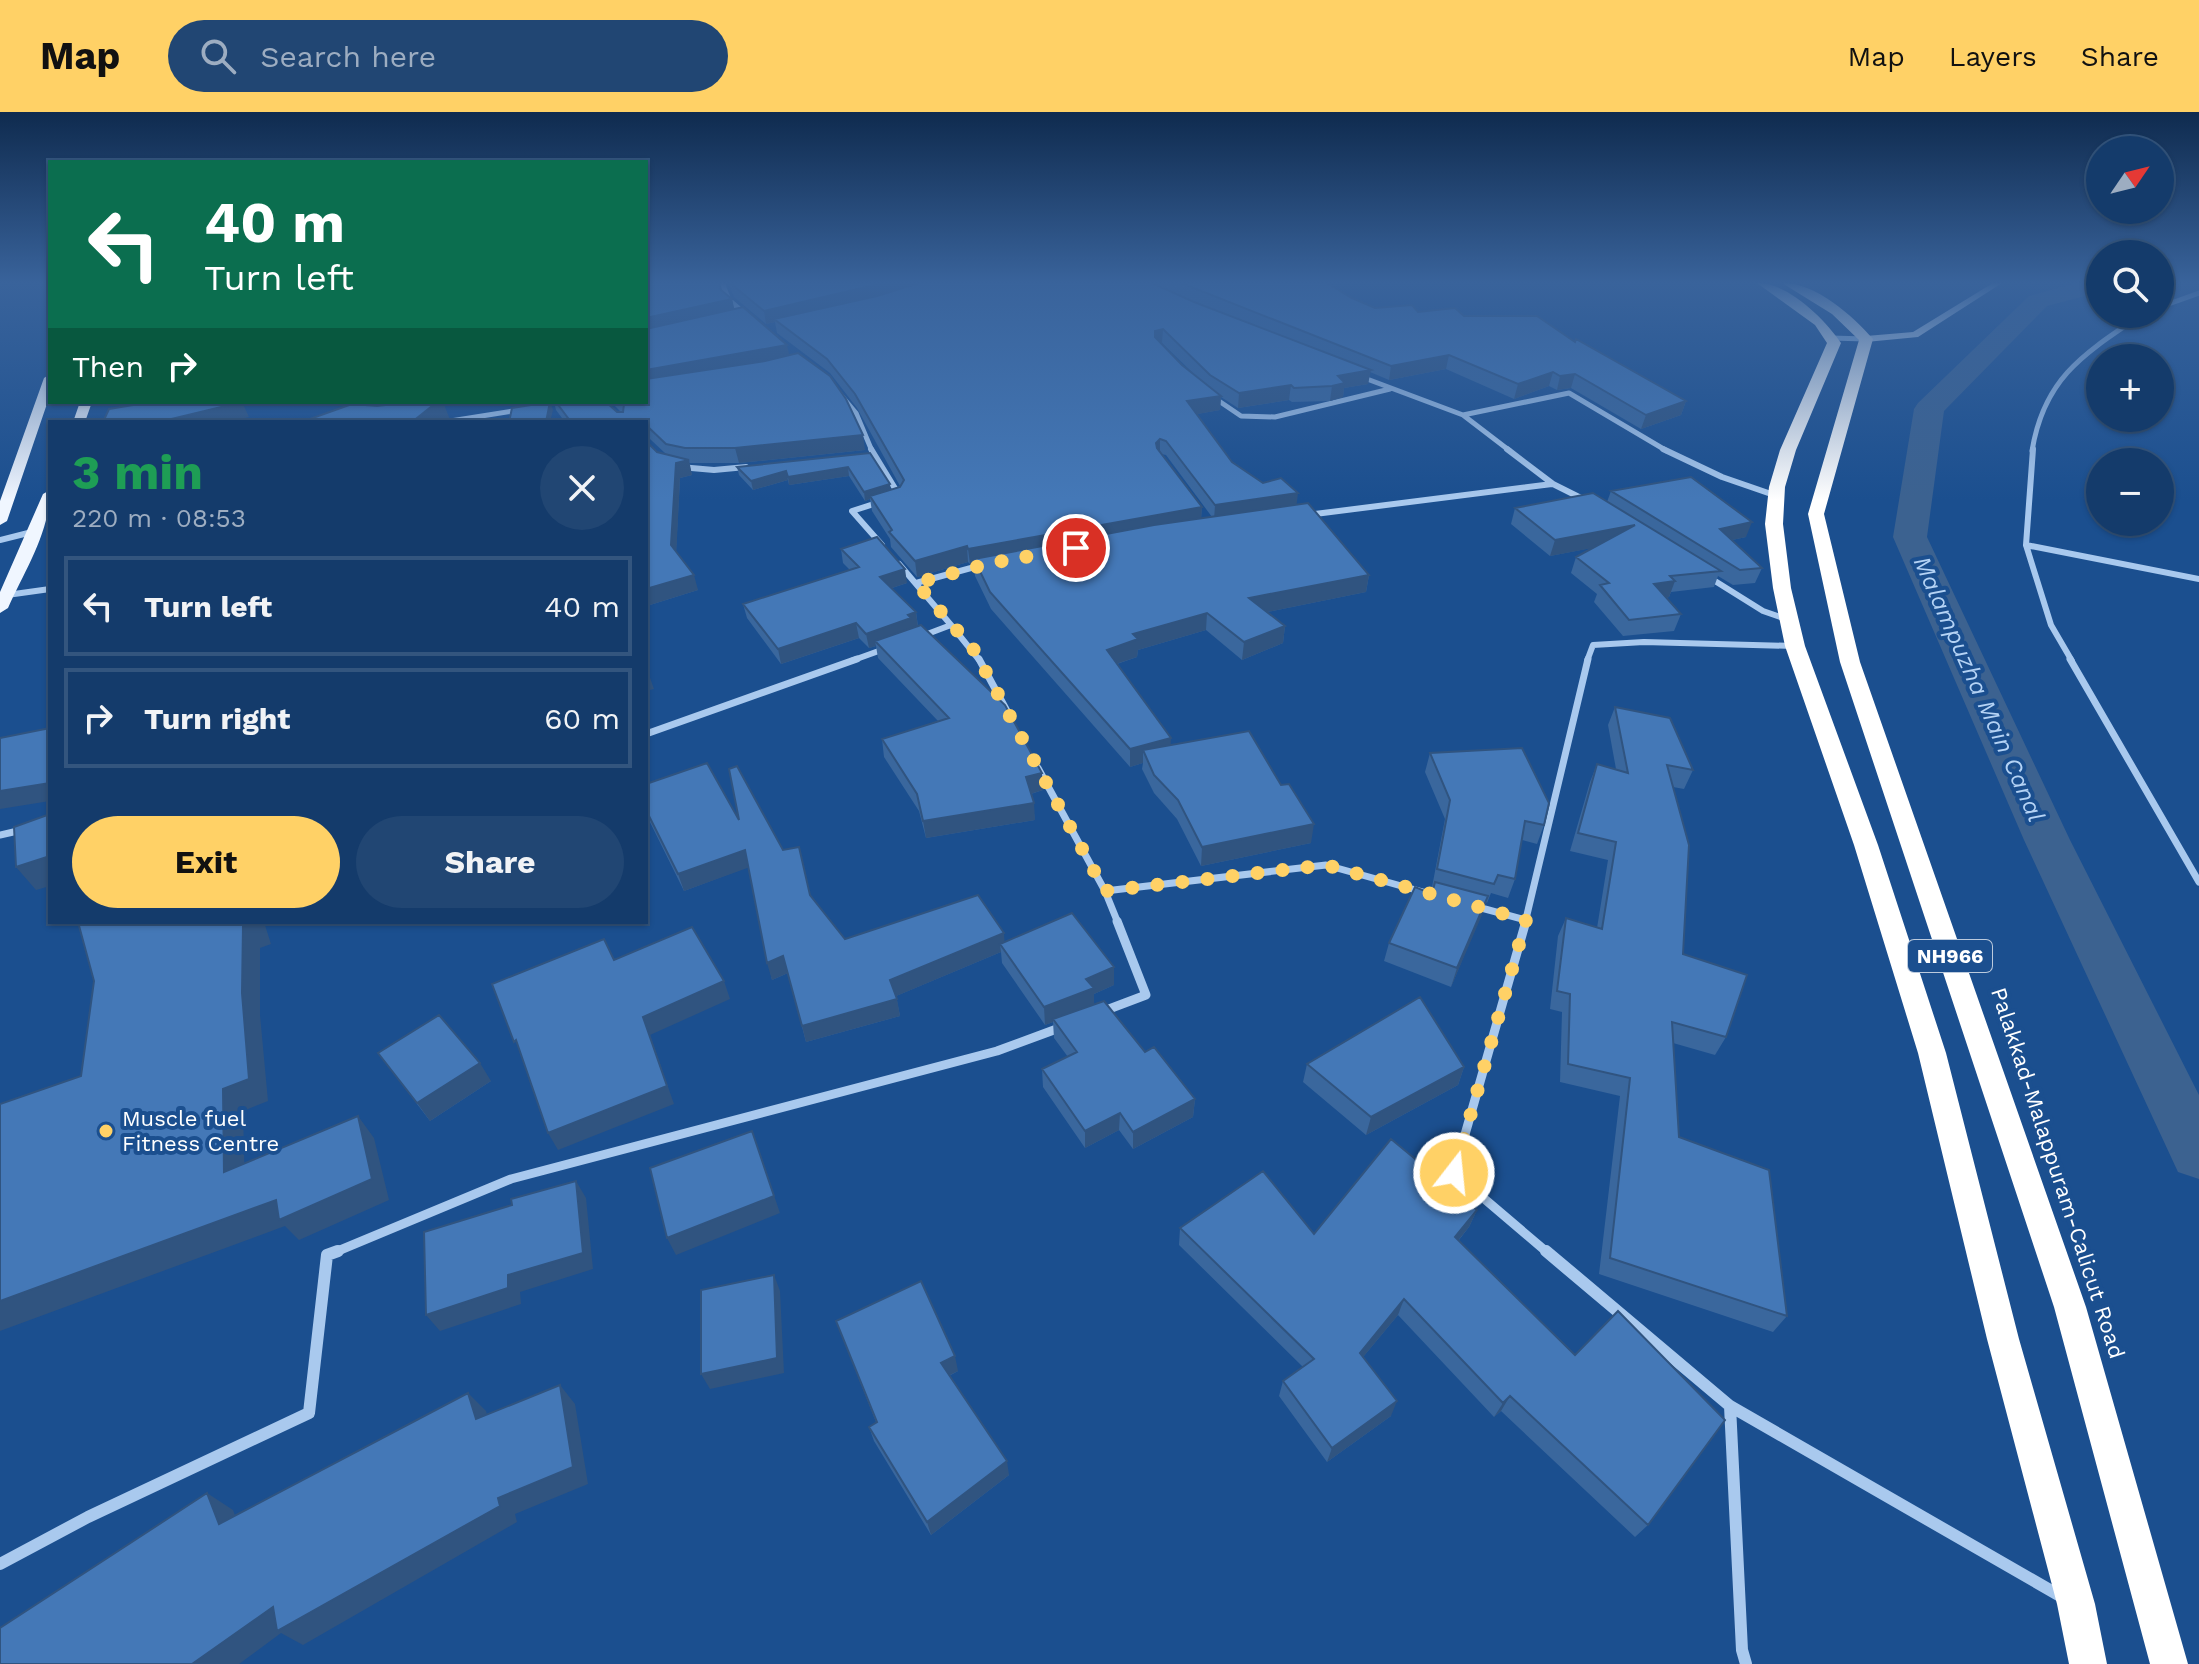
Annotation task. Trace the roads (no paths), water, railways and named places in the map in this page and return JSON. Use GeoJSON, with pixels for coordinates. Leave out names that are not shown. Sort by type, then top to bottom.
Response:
{"type":"FeatureCollection","features":[{"type":"Feature","properties":{"kind":"highway","name":"NH966"},"geometry":{"type":"LineString","coordinates":[[1829,355],[1799,426],[1777,496],[1775,527],[1792,633],[1866,845],[1932,1053],[2003,1339],[2076,1604],[2088,1664]]}},
{"type":"Feature","properties":{"kind":"highway","name":"Palakkad-Malappuram-Calicut Road"},"geometry":{"type":"LineString","coordinates":[[1862,355],[1816,514],[1850,662],[2070,1307],[2169,1664]]}},
{"type":"Feature","properties":{"kind":"main road"},"geometry":{"type":"LineString","coordinates":[[0,521],[47,392]]}},
{"type":"Feature","properties":{"kind":"main road"},"geometry":{"type":"LineString","coordinates":[[3,602],[48,499]]}},
{"type":"Feature","properties":{"kind":"street"},"geometry":{"type":"LineString","coordinates":[[2084,355],[2075,362],[2049,394],[2029,456],[2026,545],[2051,625],[2199,882]]}},
{"type":"Feature","properties":{"kind":"street"},"geometry":{"type":"LineString","coordinates":[[1349,372],[1463,415],[1553,484],[1595,507]]}},
{"type":"Feature","properties":{"kind":"street"},"geometry":{"type":"LineString","coordinates":[[1204,391],[1241,416],[1275,417],[1390,388]]}},
{"type":"Feature","properties":{"kind":"street"},"geometry":{"type":"LineString","coordinates":[[836,389],[856,413],[874,455],[900,496],[852,511],[974,650],[1010,717]]}},
{"type":"Feature","properties":{"kind":"street"},"geometry":{"type":"LineString","coordinates":[[1463,415],[1569,393],[1658,448],[1744,488],[1777,496]]}},
{"type":"Feature","properties":{"kind":"street"},"geometry":{"type":"LineString","coordinates":[[457,420],[521,410]]}},
{"type":"Feature","properties":{"kind":"street"},"geometry":{"type":"LineString","coordinates":[[859,456],[874,455]]}},
{"type":"Feature","properties":{"kind":"street"},"geometry":{"type":"LineString","coordinates":[[674,467],[714,470],[757,466]]}},
{"type":"Feature","properties":{"kind":"street"},"geometry":{"type":"LineString","coordinates":[[1305,515],[1553,484]]}},
{"type":"Feature","properties":{"kind":"street"},"geometry":{"type":"LineString","coordinates":[[0,540],[36,531]]}},
{"type":"Feature","properties":{"kind":"street"},"geometry":{"type":"LineString","coordinates":[[2026,545],[2199,579]]}},
{"type":"Feature","properties":{"kind":"street"},"geometry":{"type":"LineString","coordinates":[[916,583],[991,563]]}},
{"type":"Feature","properties":{"kind":"street"},"geometry":{"type":"LineString","coordinates":[[1699,571],[1792,633]]}},
{"type":"Feature","properties":{"kind":"street"},"geometry":{"type":"LineString","coordinates":[[3,602],[48,590]]}},
{"type":"Feature","properties":{"kind":"street"},"geometry":{"type":"LineString","coordinates":[[906,641],[951,625]]}},
{"type":"Feature","properties":{"kind":"street"},"geometry":{"type":"LineString","coordinates":[[1792,633],[1593,645],[1583,671],[1526,920],[1454,1173],[1730,1406],[2076,1604]]}},
{"type":"Feature","properties":{"kind":"street"},"geometry":{"type":"LineString","coordinates":[[648,733],[891,647]]}},
{"type":"Feature","properties":{"kind":"street"},"geometry":{"type":"LineString","coordinates":[[1032,757],[1105,891],[1146,995],[1086,1018]]}},
{"type":"Feature","properties":{"kind":"street"},"geometry":{"type":"LineString","coordinates":[[0,835],[38,827]]}},
{"type":"Feature","properties":{"kind":"street"},"geometry":{"type":"LineString","coordinates":[[1105,891],[1326,865],[1434,895]]}},
{"type":"Feature","properties":{"kind":"street"},"geometry":{"type":"LineString","coordinates":[[1464,903],[1526,920]]}},
{"type":"Feature","properties":{"kind":"street"},"geometry":{"type":"LineString","coordinates":[[0,1564],[88,1517],[309,1413],[327,1255],[511,1179],[997,1051],[1071,1023]]}},
{"type":"Feature","properties":{"kind":"street"},"geometry":{"type":"LineString","coordinates":[[1730,1406],[1742,1650],[1746,1664]]}},
{"type":"Feature","properties":{"kind":"waterway","name":"Malampuzha Main Canal"},"geometry":{"type":"LineString","coordinates":[[1983,355],[1929,409],[1910,537],[2047,840],[2199,1154]]}},
{"type":"Feature","properties":{"kind":"place","name":"Muscle fuel Fitness Centre"},"geometry":{"type":"Point","coordinates":[106,1131]}}]}
